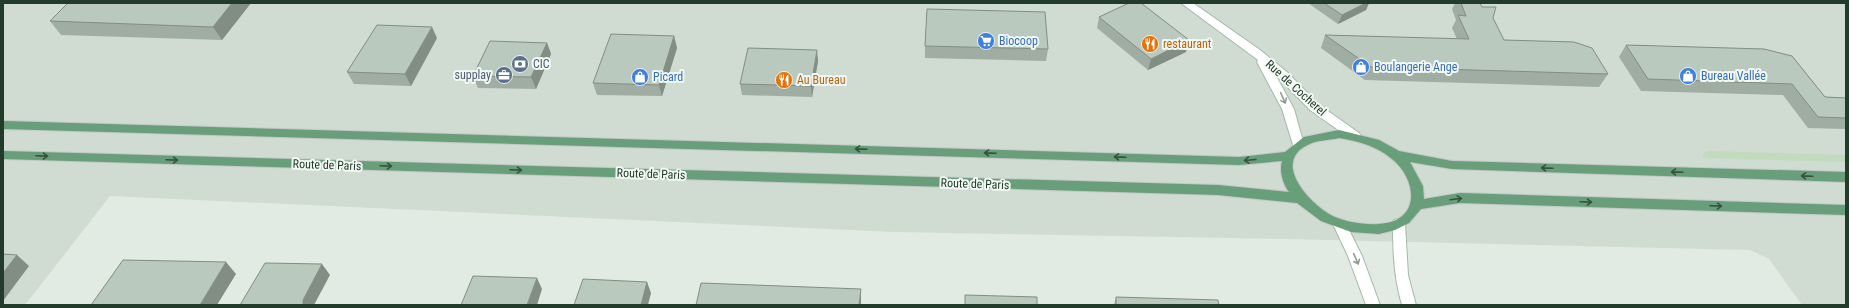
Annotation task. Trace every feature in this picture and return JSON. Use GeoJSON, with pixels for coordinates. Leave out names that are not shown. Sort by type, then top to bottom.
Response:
{"type":"FeatureCollection","features":[{"type":"Feature","properties":{"kind":"main road"},"geometry":{"type":"LineString","coordinates":[[3,125],[1239,161],[1289,156]]}},
{"type":"Feature","properties":{"kind":"main road"},"geometry":{"type":"LineString","coordinates":[[1339,134],[1355,136],[1375,143],[1395,155],[1407,167],[1415,179],[1419,192],[1417,205],[1410,216],[1399,224],[1371,230],[1339,224],[1323,218],[1299,198],[1289,184],[1286,169],[1289,156],[1298,145],[1309,139],[1323,135],[1339,134]]}},
{"type":"Feature","properties":{"kind":"main road","name":"Route de Paris"},"geometry":{"type":"LineString","coordinates":[[3,155],[1210,190],[1258,192],[1299,198]]}},
{"type":"Feature","properties":{"kind":"main road"},"geometry":{"type":"LineString","coordinates":[[1395,155],[1452,165],[1846,177]]}},
{"type":"Feature","properties":{"kind":"main road"},"geometry":{"type":"LineString","coordinates":[[1417,205],[1460,198],[1846,210]]}},
{"type":"Feature","properties":{"kind":"street","name":"Rue de Cocherel"},"geometry":{"type":"LineString","coordinates":[[1186,3],[1256,53],[1284,76],[1314,108],[1355,136]]}},
{"type":"Feature","properties":{"kind":"street","name":"Rue de Cocherel"},"geometry":{"type":"LineString","coordinates":[[1256,53],[1281,94],[1288,109],[1298,145]]}},
{"type":"Feature","properties":{"kind":"street"},"geometry":{"type":"LineString","coordinates":[[1339,224],[1355,256],[1373,305]]}},
{"type":"Feature","properties":{"kind":"street"},"geometry":{"type":"LineString","coordinates":[[1399,224],[1399,257],[1403,291],[1408,305]]}},
{"type":"Feature","properties":{"kind":"shaded area"},"geometry":{"type":"Polygon","coordinates":[[[3,3],[1846,3],[1846,305],[1802,305],[1769,259],[1750,250],[1286,239],[895,232],[110,196],[25,305],[3,305],[3,3]]]}},
{"type":"Feature","properties":{"kind":"green space"},"geometry":{"type":"Polygon","coordinates":[[[1708,151],[1846,155],[1846,162],[1703,158],[1703,154],[1708,151]]]}},
{"type":"Feature","properties":{"kind":"building"},"geometry":{"type":"Polygon","coordinates":[[[68,3],[232,3],[213,27],[50,21],[68,3]]]}},
{"type":"Feature","properties":{"kind":"building"},"geometry":{"type":"Polygon","coordinates":[[[1129,3],[1141,3],[1189,40],[1151,59],[1099,17],[1129,3]]]}},
{"type":"Feature","properties":{"kind":"building"},"geometry":{"type":"Polygon","coordinates":[[[1324,3],[1366,3],[1342,15],[1324,3]]]}},
{"type":"Feature","properties":{"kind":"building"},"geometry":{"type":"Polygon","coordinates":[[[1461,3],[1480,3],[1482,7],[1496,7],[1493,18],[1504,40],[1574,42],[1592,48],[1608,74],[1371,67],[1325,35],[1469,39],[1458,15],[1466,16],[1461,3]]]}},
{"type":"Feature","properties":{"kind":"building","name":"Biocoop"},"geometry":{"type":"Polygon","coordinates":[[[927,9],[1045,12],[1048,49],[925,46],[927,9]]]}},
{"type":"Feature","properties":{"kind":"building"},"geometry":{"type":"Polygon","coordinates":[[[377,25],[432,27],[405,74],[347,72],[377,25]]]}},
{"type":"Feature","properties":{"kind":"building"},"geometry":{"type":"Polygon","coordinates":[[[611,34],[674,36],[659,85],[593,83],[611,34]]]}},
{"type":"Feature","properties":{"kind":"building"},"geometry":{"type":"Polygon","coordinates":[[[490,41],[547,43],[531,77],[473,76],[490,41]]]}},
{"type":"Feature","properties":{"kind":"building"},"geometry":{"type":"Polygon","coordinates":[[[1626,45],[1764,49],[1792,56],[1825,97],[1846,98],[1846,118],[1818,117],[1792,84],[1648,79],[1626,45]]]}},
{"type":"Feature","properties":{"kind":"building","name":"Au Bureau"},"geometry":{"type":"Polygon","coordinates":[[[748,48],[817,50],[811,86],[740,84],[748,48]]]}},
{"type":"Feature","properties":{"kind":"building"},"geometry":{"type":"Polygon","coordinates":[[[3,254],[17,255],[3,273],[3,254]]]}},
{"type":"Feature","properties":{"kind":"building"},"geometry":{"type":"Polygon","coordinates":[[[123,260],[226,262],[200,305],[91,305],[123,260]]]}},
{"type":"Feature","properties":{"kind":"building"},"geometry":{"type":"Polygon","coordinates":[[[265,263],[322,264],[303,300],[303,305],[240,305],[265,263]]]}},
{"type":"Feature","properties":{"kind":"building"},"geometry":{"type":"Polygon","coordinates":[[[473,276],[537,278],[527,305],[461,305],[473,276]]]}},
{"type":"Feature","properties":{"kind":"building"},"geometry":{"type":"Polygon","coordinates":[[[583,279],[647,282],[641,305],[574,305],[583,279]]]}},
{"type":"Feature","properties":{"kind":"building"},"geometry":{"type":"Polygon","coordinates":[[[701,283],[861,289],[859,305],[696,305],[701,283]]]}},
{"type":"Feature","properties":{"kind":"building"},"geometry":{"type":"Polygon","coordinates":[[[965,295],[1037,297],[1037,305],[965,305],[965,295]]]}},
{"type":"Feature","properties":{"kind":"building"},"geometry":{"type":"Polygon","coordinates":[[[1116,297],[1218,300],[1219,305],[1116,305],[1116,297]]]}},
{"type":"Feature","properties":{"kind":"place","name":"Biocoop"},"geometry":{"type":"Point","coordinates":[986,41]}},
{"type":"Feature","properties":{"kind":"place","name":"restaurant"},"geometry":{"type":"Point","coordinates":[1150,44]}},
{"type":"Feature","properties":{"kind":"place","name":"CIC"},"geometry":{"type":"Point","coordinates":[520,64]}},
{"type":"Feature","properties":{"kind":"place","name":"Boulangerie Ange"},"geometry":{"type":"Point","coordinates":[1361,67]}},
{"type":"Feature","properties":{"kind":"place","name":"supplay"},"geometry":{"type":"Point","coordinates":[504,75]}},
{"type":"Feature","properties":{"kind":"place","name":"Bureau Vallée"},"geometry":{"type":"Point","coordinates":[1688,76]}},
{"type":"Feature","properties":{"kind":"place","name":"Picard"},"geometry":{"type":"Point","coordinates":[640,77]}},
{"type":"Feature","properties":{"kind":"place","name":"Au Bureau"},"geometry":{"type":"Point","coordinates":[784,80]}}]}
